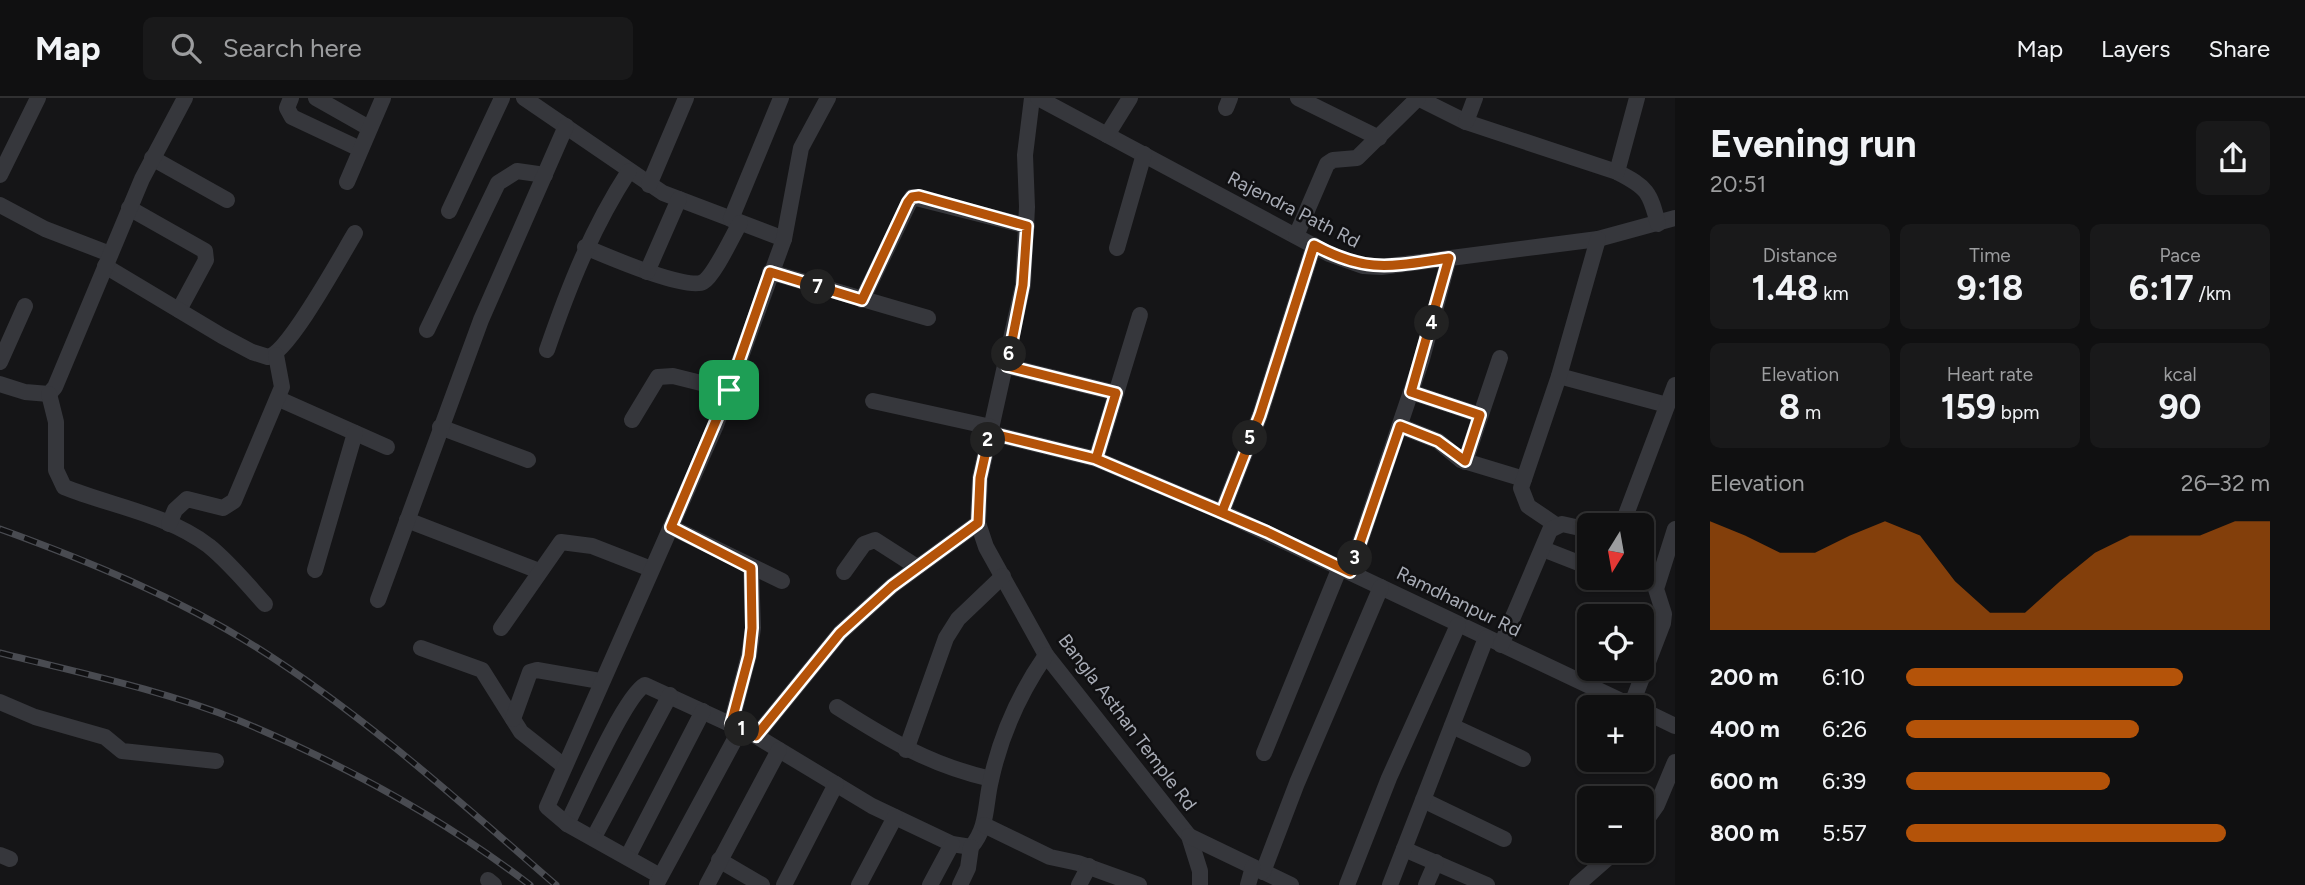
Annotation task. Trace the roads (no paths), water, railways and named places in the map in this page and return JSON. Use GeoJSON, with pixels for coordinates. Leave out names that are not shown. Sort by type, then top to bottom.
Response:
{"type":"FeatureCollection","features":[{"type":"Feature","properties":{"kind":"street"},"geometry":{"type":"LineString","coordinates":[[0,175],[38,98]]}},
{"type":"Feature","properties":{"kind":"street"},"geometry":{"type":"LineString","coordinates":[[185,98],[152,158],[129,208],[80,334],[49,394],[56,422],[59,482],[73,490],[169,524],[207,545],[265,604]]}},
{"type":"Feature","properties":{"kind":"street"},"geometry":{"type":"LineString","coordinates":[[290,98],[286,108],[292,117],[360,149]]}},
{"type":"Feature","properties":{"kind":"street"},"geometry":{"type":"LineString","coordinates":[[316,98],[369,128]]}},
{"type":"Feature","properties":{"kind":"street"},"geometry":{"type":"LineString","coordinates":[[347,181],[383,98]]}},
{"type":"Feature","properties":{"kind":"street"},"geometry":{"type":"LineString","coordinates":[[449,211],[502,98]]}},
{"type":"Feature","properties":{"kind":"street"},"geometry":{"type":"LineString","coordinates":[[649,185],[686,98]]}},
{"type":"Feature","properties":{"kind":"street"},"geometry":{"type":"LineString","coordinates":[[585,247],[648,272],[688,283],[703,282],[736,221],[781,98]]}},
{"type":"Feature","properties":{"kind":"street"},"geometry":{"type":"LineString","coordinates":[[751,568],[752,628],[736,726],[658,881],[628,856],[567,824],[547,807],[729,390],[784,239],[801,148],[828,98]]}},
{"type":"Feature","properties":{"kind":"street","name":"Bangla Asthan Temple Rd"},"geometry":{"type":"LineString","coordinates":[[1032,98],[1025,155],[1027,226],[1023,285],[980,478],[978,523],[986,547],[1046,655],[1189,836],[1200,870],[1200,885]]}},
{"type":"Feature","properties":{"kind":"street","name":"Rajendra Path Rd"},"geometry":{"type":"LineString","coordinates":[[1038,98],[1296,236],[1363,266],[1381,267],[1598,239],[1675,218]]}},
{"type":"Feature","properties":{"kind":"street"},"geometry":{"type":"LineString","coordinates":[[1107,135],[1130,98]]}},
{"type":"Feature","properties":{"kind":"street"},"geometry":{"type":"LineString","coordinates":[[1298,98],[1379,138]]}},
{"type":"Feature","properties":{"kind":"street"},"geometry":{"type":"LineString","coordinates":[[1296,236],[1327,163],[1357,158],[1418,98],[1465,122],[1617,172],[1645,188],[1651,196],[1658,224]]}},
{"type":"Feature","properties":{"kind":"street"},"geometry":{"type":"LineString","coordinates":[[1465,122],[1475,98]]}},
{"type":"Feature","properties":{"kind":"street"},"geometry":{"type":"LineString","coordinates":[[1617,172],[1637,98]]}},
{"type":"Feature","properties":{"kind":"street"},"geometry":{"type":"LineString","coordinates":[[531,100],[649,185],[784,239]]}},
{"type":"Feature","properties":{"kind":"street"},"geometry":{"type":"LineString","coordinates":[[378,600],[481,320],[566,126]]}},
{"type":"Feature","properties":{"kind":"street"},"geometry":{"type":"LineString","coordinates":[[1117,248],[1144,155]]}},
{"type":"Feature","properties":{"kind":"street"},"geometry":{"type":"LineString","coordinates":[[152,158],[226,200]]}},
{"type":"Feature","properties":{"kind":"street"},"geometry":{"type":"LineString","coordinates":[[428,330],[498,183],[517,171],[545,175]]}},
{"type":"Feature","properties":{"kind":"street"},"geometry":{"type":"LineString","coordinates":[[547,350],[585,247],[603,211],[629,171]]}},
{"type":"Feature","properties":{"kind":"street"},"geometry":{"type":"LineString","coordinates":[[862,300],[912,197],[1027,226]]}},
{"type":"Feature","properties":{"kind":"street"},"geometry":{"type":"LineString","coordinates":[[648,272],[679,199]]}},
{"type":"Feature","properties":{"kind":"street"},"geometry":{"type":"LineString","coordinates":[[0,205],[107,260],[179,310],[252,352],[268,357],[276,355],[297,328],[355,233]]}},
{"type":"Feature","properties":{"kind":"street"},"geometry":{"type":"LineString","coordinates":[[129,208],[205,251],[205,260],[179,310]]}},
{"type":"Feature","properties":{"kind":"street"},"geometry":{"type":"LineString","coordinates":[[1577,528],[1556,525],[1528,506],[1522,496],[1524,479],[1559,376],[1598,239]]}},
{"type":"Feature","properties":{"kind":"street"},"geometry":{"type":"LineString","coordinates":[[1222,512],[1260,415],[1314,245]]}},
{"type":"Feature","properties":{"kind":"street"},"geometry":{"type":"LineString","coordinates":[[1264,753],[1345,570],[1400,426],[1449,258]]}},
{"type":"Feature","properties":{"kind":"street"},"geometry":{"type":"LineString","coordinates":[[770,272],[928,318]]}},
{"type":"Feature","properties":{"kind":"street"},"geometry":{"type":"LineString","coordinates":[[0,362],[25,306]]}},
{"type":"Feature","properties":{"kind":"street"},"geometry":{"type":"LineString","coordinates":[[1096,459],[1140,315]]}},
{"type":"Feature","properties":{"kind":"street"},"geometry":{"type":"LineString","coordinates":[[169,524],[175,510],[187,499],[223,508],[234,501],[279,399],[282,387],[276,355]]}},
{"type":"Feature","properties":{"kind":"street"},"geometry":{"type":"LineString","coordinates":[[1465,461],[1500,358]]}},
{"type":"Feature","properties":{"kind":"street"},"geometry":{"type":"LineString","coordinates":[[1007,366],[1116,393]]}},
{"type":"Feature","properties":{"kind":"street"},"geometry":{"type":"LineString","coordinates":[[632,420],[659,377],[673,376],[729,390]]}},
{"type":"Feature","properties":{"kind":"street"},"geometry":{"type":"LineString","coordinates":[[1559,376],[1667,405]]}},
{"type":"Feature","properties":{"kind":"street"},"geometry":{"type":"LineString","coordinates":[[0,384],[25,392],[49,394]]}},
{"type":"Feature","properties":{"kind":"street"},"geometry":{"type":"LineString","coordinates":[[1626,513],[1675,385]]}},
{"type":"Feature","properties":{"kind":"street"},"geometry":{"type":"LineString","coordinates":[[1411,392],[1480,415]]}},
{"type":"Feature","properties":{"kind":"street"},"geometry":{"type":"LineString","coordinates":[[279,399],[387,447]]}},
{"type":"Feature","properties":{"kind":"street","name":"Ramdhanpur Rd"},"geometry":{"type":"LineString","coordinates":[[873,401],[1096,459],[1222,512],[1608,695]]}},
{"type":"Feature","properties":{"kind":"street"},"geometry":{"type":"LineString","coordinates":[[1400,426],[1438,441],[1465,461],[1524,479]]}},
{"type":"Feature","properties":{"kind":"street"},"geometry":{"type":"LineString","coordinates":[[440,427],[528,460]]}},
{"type":"Feature","properties":{"kind":"street"},"geometry":{"type":"LineString","coordinates":[[315,570],[355,433]]}},
{"type":"Feature","properties":{"kind":"street"},"geometry":{"type":"LineString","coordinates":[[407,520],[539,571]]}},
{"type":"Feature","properties":{"kind":"street"},"geometry":{"type":"LineString","coordinates":[[756,736],[840,633],[917,567],[978,523]]}},
{"type":"Feature","properties":{"kind":"street"},"geometry":{"type":"LineString","coordinates":[[1390,885],[1452,726],[1556,525]]}},
{"type":"Feature","properties":{"kind":"street"},"geometry":{"type":"LineString","coordinates":[[671,527],[782,581]]}},
{"type":"Feature","properties":{"kind":"street"},"geometry":{"type":"LineString","coordinates":[[1640,695],[1663,623],[1664,614],[1656,589],[1675,529]]}},
{"type":"Feature","properties":{"kind":"street"},"geometry":{"type":"LineString","coordinates":[[501,628],[555,546],[568,540],[651,569]]}},
{"type":"Feature","properties":{"kind":"street"},"geometry":{"type":"LineString","coordinates":[[844,572],[864,544],[875,540],[917,567]]}},
{"type":"Feature","properties":{"kind":"street"},"geometry":{"type":"LineString","coordinates":[[1543,549],[1577,562]]}},
{"type":"Feature","properties":{"kind":"street"},"geometry":{"type":"LineString","coordinates":[[906,750],[946,638],[958,619],[1003,576]]}},
{"type":"Feature","properties":{"kind":"street"},"geometry":{"type":"LineString","coordinates":[[1248,885],[1258,870],[1381,587]]}},
{"type":"Feature","properties":{"kind":"street"},"geometry":{"type":"LineString","coordinates":[[1348,885],[1389,778],[1458,625]]}},
{"type":"Feature","properties":{"kind":"street"},"geometry":{"type":"LineString","coordinates":[[421,648],[482,670],[513,719],[533,744],[564,766]]}},
{"type":"Feature","properties":{"kind":"street"},"geometry":{"type":"LineString","coordinates":[[960,885],[968,868],[971,847],[984,825],[991,779],[1012,710],[1046,655]]}},
{"type":"Feature","properties":{"kind":"street"},"geometry":{"type":"LineString","coordinates":[[513,719],[530,672],[537,670],[600,681]]}},
{"type":"Feature","properties":{"kind":"street"},"geometry":{"type":"LineString","coordinates":[[567,824],[638,689],[645,685],[756,736],[895,817],[952,844],[971,847]]}},
{"type":"Feature","properties":{"kind":"street"},"geometry":{"type":"LineString","coordinates":[[594,836],[670,695]]}},
{"type":"Feature","properties":{"kind":"street"},"geometry":{"type":"LineString","coordinates":[[0,702],[35,717],[99,735],[121,751],[216,761]]}},
{"type":"Feature","properties":{"kind":"street"},"geometry":{"type":"LineString","coordinates":[[837,707],[906,750],[956,771],[991,779]]}},
{"type":"Feature","properties":{"kind":"street"},"geometry":{"type":"LineString","coordinates":[[628,856],[703,711]]}},
{"type":"Feature","properties":{"kind":"street","name":"Ramdhanpur Rd"},"geometry":{"type":"LineString","coordinates":[[1654,716],[1675,726]]}},
{"type":"Feature","properties":{"kind":"street"},"geometry":{"type":"LineString","coordinates":[[1452,726],[1523,759]]}},
{"type":"Feature","properties":{"kind":"street"},"geometry":{"type":"LineString","coordinates":[[707,885],[779,750]]}},
{"type":"Feature","properties":{"kind":"street"},"geometry":{"type":"LineString","coordinates":[[1654,809],[1675,762]]}},
{"type":"Feature","properties":{"kind":"street"},"geometry":{"type":"LineString","coordinates":[[784,885],[836,784]]}},
{"type":"Feature","properties":{"kind":"street"},"geometry":{"type":"LineString","coordinates":[[1423,800],[1504,839]]}},
{"type":"Feature","properties":{"kind":"street"},"geometry":{"type":"LineString","coordinates":[[859,885],[895,817]]}},
{"type":"Feature","properties":{"kind":"street"},"geometry":{"type":"LineString","coordinates":[[984,825],[1050,857],[1089,866],[1139,885]]}},
{"type":"Feature","properties":{"kind":"street"},"geometry":{"type":"LineString","coordinates":[[1189,836],[1292,885]]}},
{"type":"Feature","properties":{"kind":"street"},"geometry":{"type":"LineString","coordinates":[[930,885],[952,844]]}},
{"type":"Feature","properties":{"kind":"street"},"geometry":{"type":"LineString","coordinates":[[1404,849],[1488,885]]}},
{"type":"Feature","properties":{"kind":"street"},"geometry":{"type":"LineString","coordinates":[[719,860],[762,885]]}},
{"type":"Feature","properties":{"kind":"street"},"geometry":{"type":"LineString","coordinates":[[1426,885],[1436,862]]}},
{"type":"Feature","properties":{"kind":"street"},"geometry":{"type":"LineString","coordinates":[[1577,885],[1602,863]]}},
{"type":"Feature","properties":{"kind":"street"},"geometry":{"type":"LineString","coordinates":[[1079,885],[1089,866]]}},
{"type":"Feature","properties":{"kind":"railway"},"geometry":{"type":"LineString","coordinates":[[0,529],[131,581],[195,612],[256,647],[373,730],[556,885]]}},
{"type":"Feature","properties":{"kind":"railway"},"geometry":{"type":"LineString","coordinates":[[0,653],[121,683],[240,721],[316,755],[390,794],[462,837],[530,885]]}}]}
